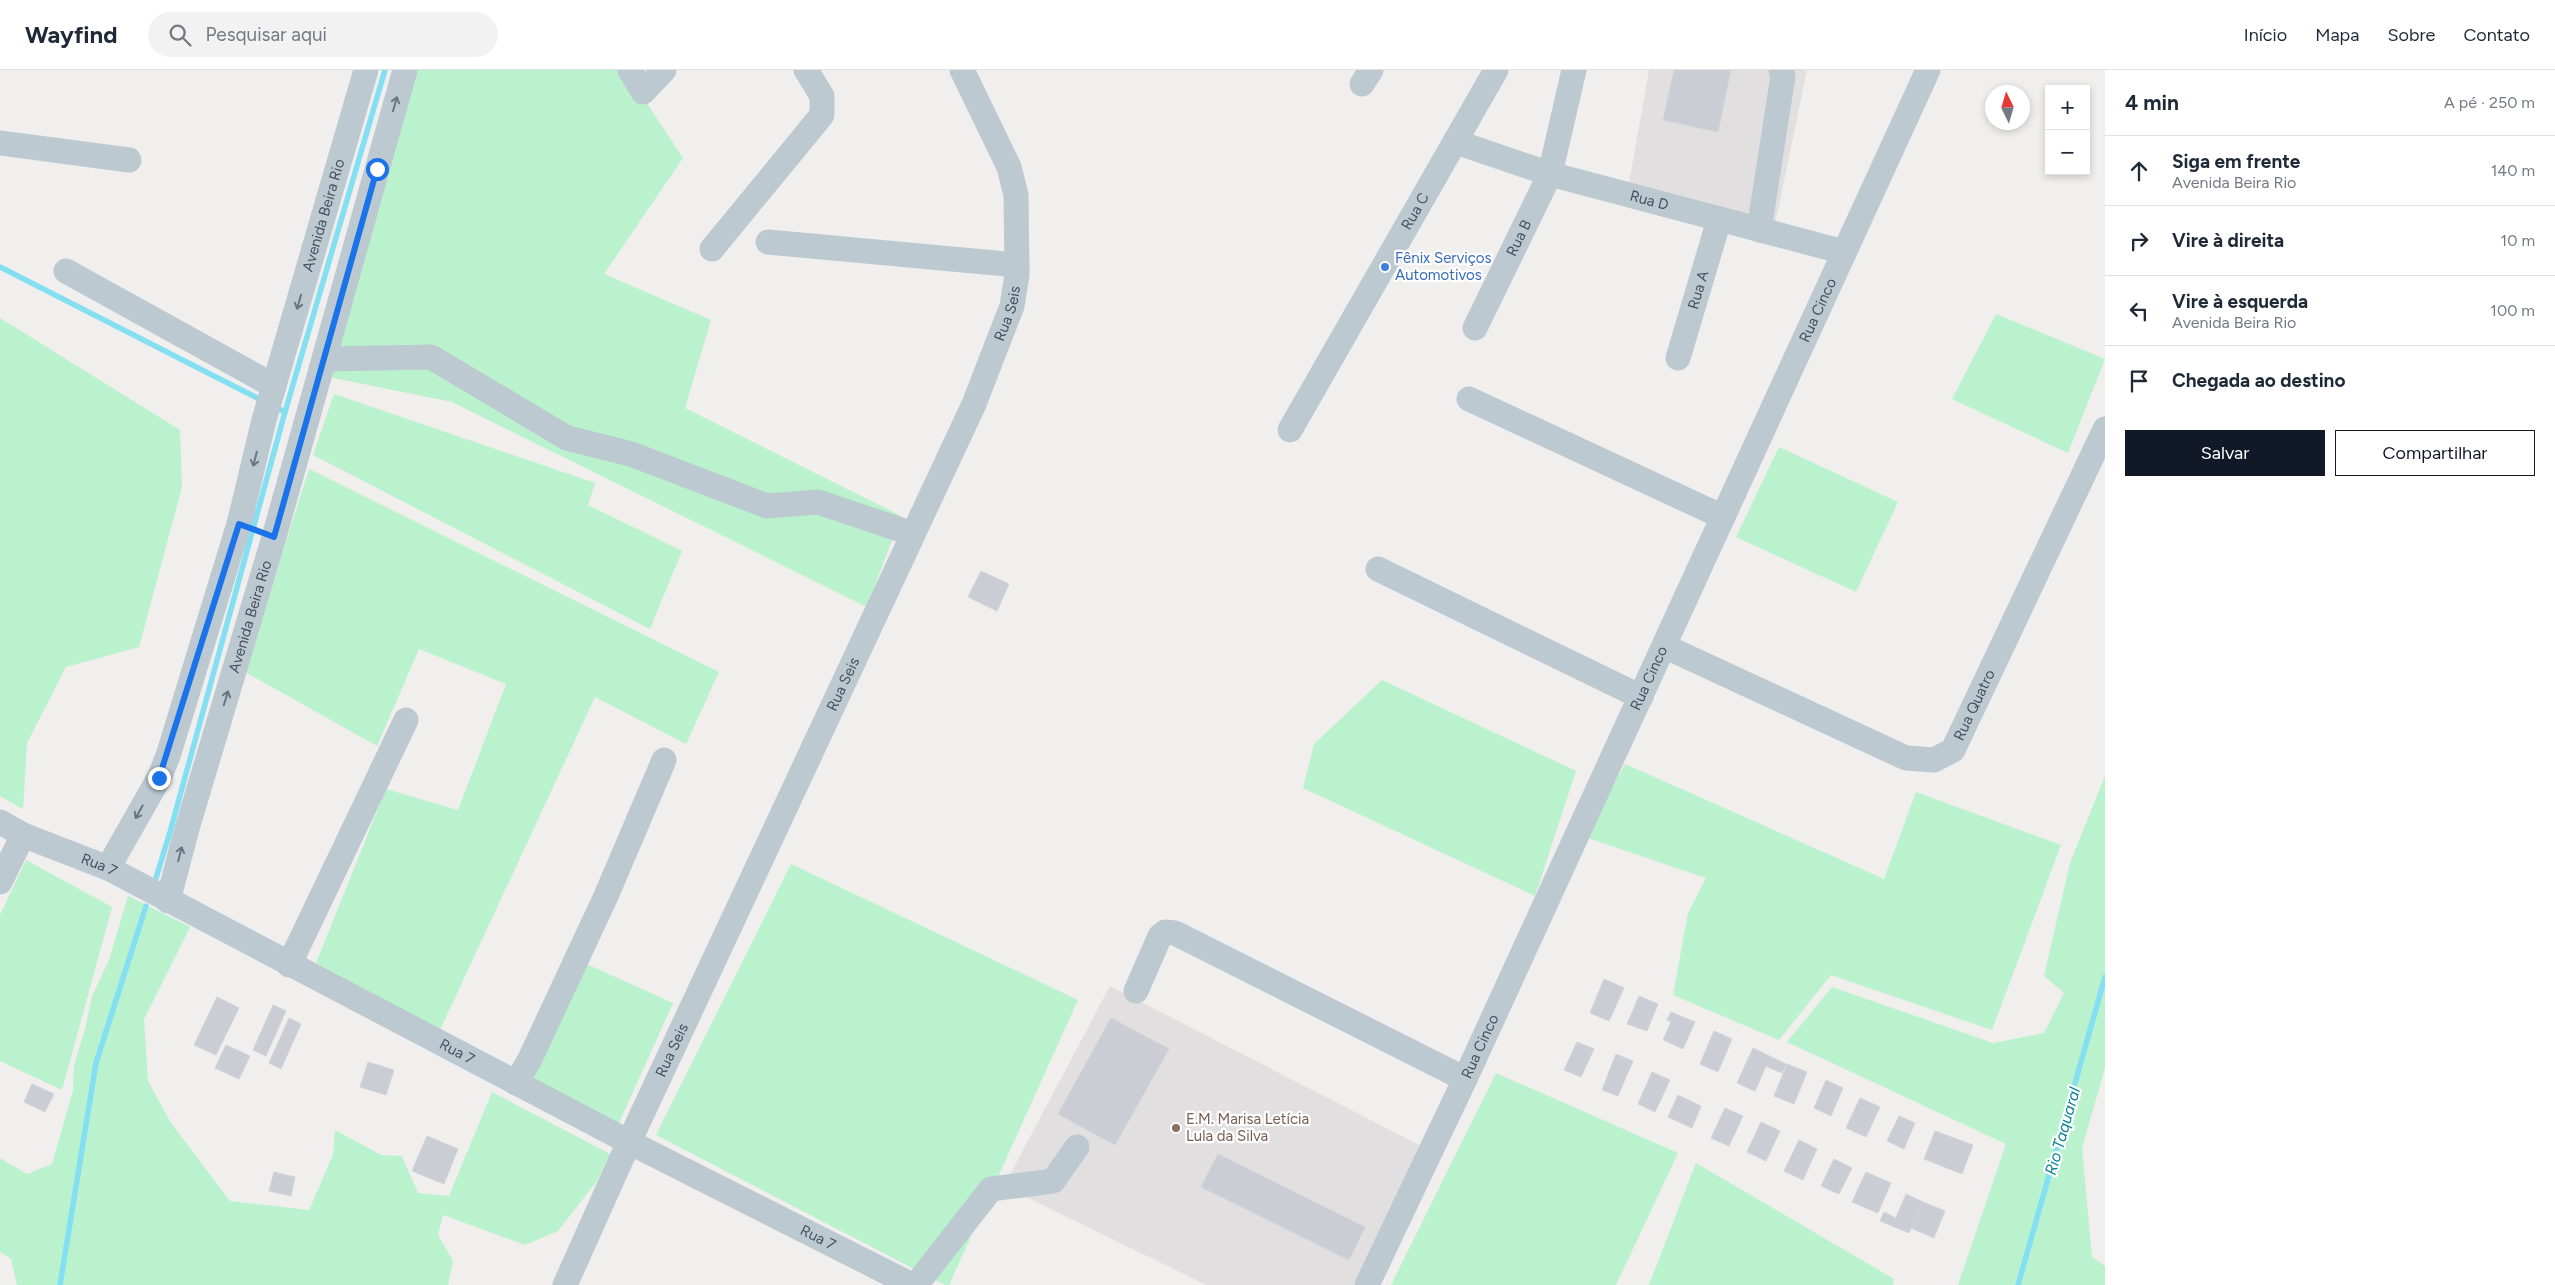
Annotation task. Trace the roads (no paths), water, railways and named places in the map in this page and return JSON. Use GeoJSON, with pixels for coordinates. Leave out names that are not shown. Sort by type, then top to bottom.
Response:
{"type":"FeatureCollection","features":[{"type":"Feature","properties":{"kind":"street","name":"Avenida Beira Rio"},"geometry":{"type":"LineString","coordinates":[[108,868],[159,778],[255,530],[324,359],[368,130],[366,70]]}},
{"type":"Feature","properties":{"kind":"street","name":"Avenida Beira Rio"},"geometry":{"type":"LineString","coordinates":[[168,902],[186,832],[255,530],[271,398],[368,130],[404,70]]}},
{"type":"Feature","properties":{"kind":"street"},"geometry":{"type":"LineString","coordinates":[[630,70],[643,92],[664,70]]}},
{"type":"Feature","properties":{"kind":"street"},"geometry":{"type":"LineString","coordinates":[[712,249],[822,115],[822,96],[806,70]]}},
{"type":"Feature","properties":{"kind":"street","name":"Rua Seis"},"geometry":{"type":"LineString","coordinates":[[564,1285],[974,404],[1012,306],[1017,265],[1016,195],[1009,166],[962,70]]}},
{"type":"Feature","properties":{"kind":"street","name":"Rua C"},"geometry":{"type":"LineString","coordinates":[[1290,430],[1496,70]]}},
{"type":"Feature","properties":{"kind":"street","name":"Rua B"},"geometry":{"type":"LineString","coordinates":[[1475,328],[1550,174],[1574,70]]}},
{"type":"Feature","properties":{"kind":"street"},"geometry":{"type":"LineString","coordinates":[[1759,230],[1784,76],[1781,70]]}},
{"type":"Feature","properties":{"kind":"street","name":"Rua Cinco"},"geometry":{"type":"LineString","coordinates":[[1367,1285],[1465,1079],[1928,70]]}},
{"type":"Feature","properties":{"kind":"street","name":"Rua D"},"geometry":{"type":"LineString","coordinates":[[1456,142],[1550,174],[1844,252]]}},
{"type":"Feature","properties":{"kind":"street"},"geometry":{"type":"LineString","coordinates":[[0,144],[129,160]]}},
{"type":"Feature","properties":{"kind":"street","name":"Rua A"},"geometry":{"type":"LineString","coordinates":[[1678,358],[1719,220]]}},
{"type":"Feature","properties":{"kind":"street"},"geometry":{"type":"LineString","coordinates":[[768,242],[1017,265]]}},
{"type":"Feature","properties":{"kind":"street"},"geometry":{"type":"LineString","coordinates":[[66,271],[271,398]]}},
{"type":"Feature","properties":{"kind":"street"},"geometry":{"type":"LineString","coordinates":[[324,359],[431,357],[567,438],[631,454],[767,506],[818,502],[913,534]]}},
{"type":"Feature","properties":{"kind":"street"},"geometry":{"type":"LineString","coordinates":[[1469,399],[1724,517]]}},
{"type":"Feature","properties":{"kind":"street","name":"Rua Quatro"},"geometry":{"type":"LineString","coordinates":[[1664,646],[1906,758],[1934,760],[1953,750],[2105,429]]}},
{"type":"Feature","properties":{"kind":"street"},"geometry":{"type":"LineString","coordinates":[[1378,568],[1641,697]]}},
{"type":"Feature","properties":{"kind":"street"},"geometry":{"type":"LineString","coordinates":[[289,965],[406,720]]}},
{"type":"Feature","properties":{"kind":"street"},"geometry":{"type":"LineString","coordinates":[[516,1083],[530,1059],[606,896],[664,760]]}},
{"type":"Feature","properties":{"kind":"street","name":"Rua 7"},"geometry":{"type":"LineString","coordinates":[[0,822],[24,835],[108,868],[168,902],[629,1142],[914,1285]]}},
{"type":"Feature","properties":{"kind":"street"},"geometry":{"type":"LineString","coordinates":[[0,882],[24,835]]}},
{"type":"Feature","properties":{"kind":"street"},"geometry":{"type":"LineString","coordinates":[[1136,991],[1160,936],[1165,932],[1175,933],[1465,1079]]}},
{"type":"Feature","properties":{"kind":"street"},"geometry":{"type":"LineString","coordinates":[[914,1285],[991,1189],[1053,1181],[1078,1146]]}},
{"type":"Feature","properties":{"kind":"waterway"},"geometry":{"type":"LineString","coordinates":[[285,412],[385,70]]}},
{"type":"Feature","properties":{"kind":"waterway"},"geometry":{"type":"LineString","coordinates":[[0,267],[263,401]]}},
{"type":"Feature","properties":{"kind":"waterway"},"geometry":{"type":"LineString","coordinates":[[156,878],[285,412],[274,406]]}},
{"type":"Feature","properties":{"kind":"waterway"},"geometry":{"type":"LineString","coordinates":[[60,1285],[96,1063],[146,906]]}},
{"type":"Feature","properties":{"kind":"waterway","name":"Rio Taquaral"},"geometry":{"type":"LineString","coordinates":[[2018,1285],[2105,977]]}},
{"type":"Feature","properties":{"kind":"place","name":"Fênix Serviços Automotivos"},"geometry":{"type":"Point","coordinates":[1385,267]}},
{"type":"Feature","properties":{"kind":"place","name":"E.M. Marisa Letícia Lula da Silva"},"geometry":{"type":"Point","coordinates":[1176,1128]}}]}
